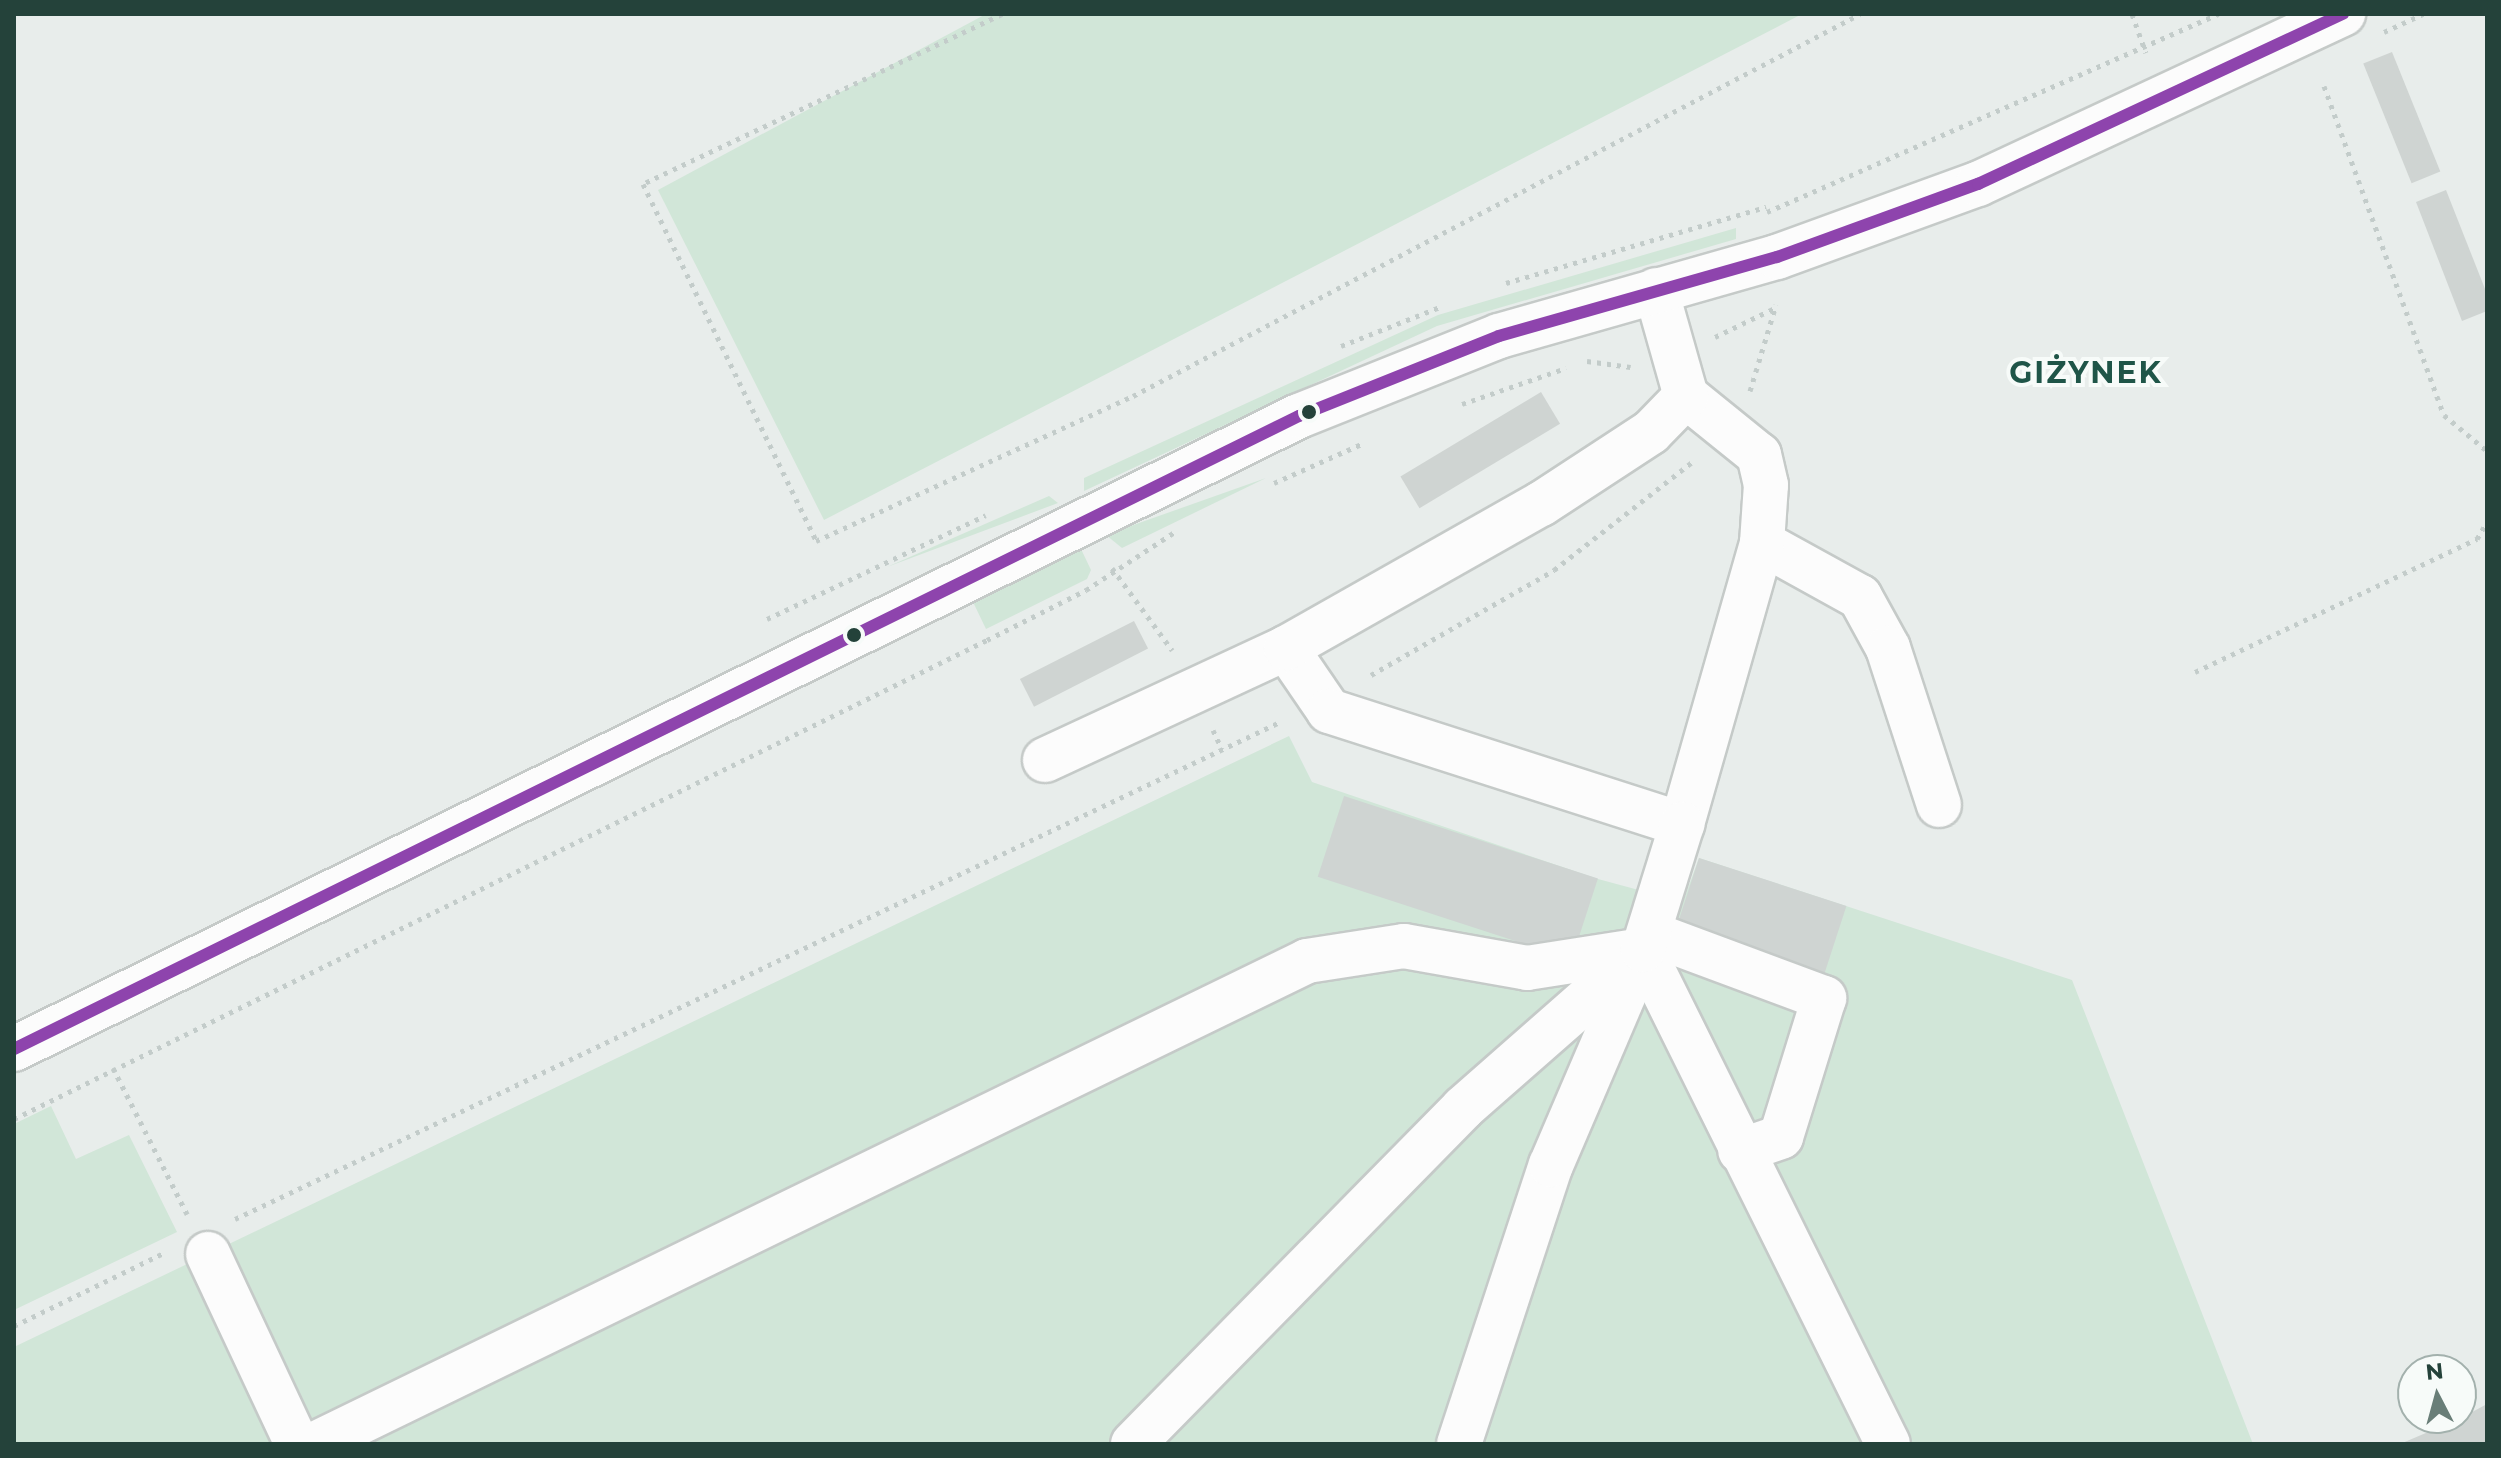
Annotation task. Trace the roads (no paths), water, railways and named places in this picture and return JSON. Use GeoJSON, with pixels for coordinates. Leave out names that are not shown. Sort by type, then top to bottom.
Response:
{"type":"FeatureCollection","features":[{"type":"Feature","properties":{"kind":"street"},"geometry":{"type":"LineString","coordinates":[[14,1049],[1084,521],[1405,372],[1656,290],[1777,257],[1978,184],[2361,24]]}},
{"type":"Feature","properties":{"kind":"street"},"geometry":{"type":"LineString","coordinates":[[1459,1444],[1551,1165],[1646,942],[1762,543],[1766,485],[1759,455],[1679,377],[1656,290]]}},
{"type":"Feature","properties":{"kind":"street"},"geometry":{"type":"LineString","coordinates":[[1045,760],[1286,648],[1541,504],[1651,432],[1679,377]]}},
{"type":"Feature","properties":{"kind":"street"},"geometry":{"type":"LineString","coordinates":[[1762,543],[1860,597],[1888,648],[1939,805]]}},
{"type":"Feature","properties":{"kind":"street"},"geometry":{"type":"LineString","coordinates":[[1286,648],[1329,711],[1682,824]]}},
{"type":"Feature","properties":{"kind":"street"},"geometry":{"type":"LineString","coordinates":[[1646,942],[1740,1151],[1888,1444]]}},
{"type":"Feature","properties":{"kind":"street"},"geometry":{"type":"LineString","coordinates":[[1133,1444],[1463,1108],[1646,942]]}},
{"type":"Feature","properties":{"kind":"street"},"geometry":{"type":"LineString","coordinates":[[315,1444],[1307,961],[1404,946],[1527,968],[1646,942],[1824,998],[1781,1137],[1740,1151]]}},
{"type":"Feature","properties":{"kind":"street"},"geometry":{"type":"LineString","coordinates":[[208,1254],[297,1444]]}},
{"type":"Feature","properties":{"kind":"district","name":"GIŻYNEK"},"geometry":{"type":"Point","coordinates":[2086,373]}}]}
